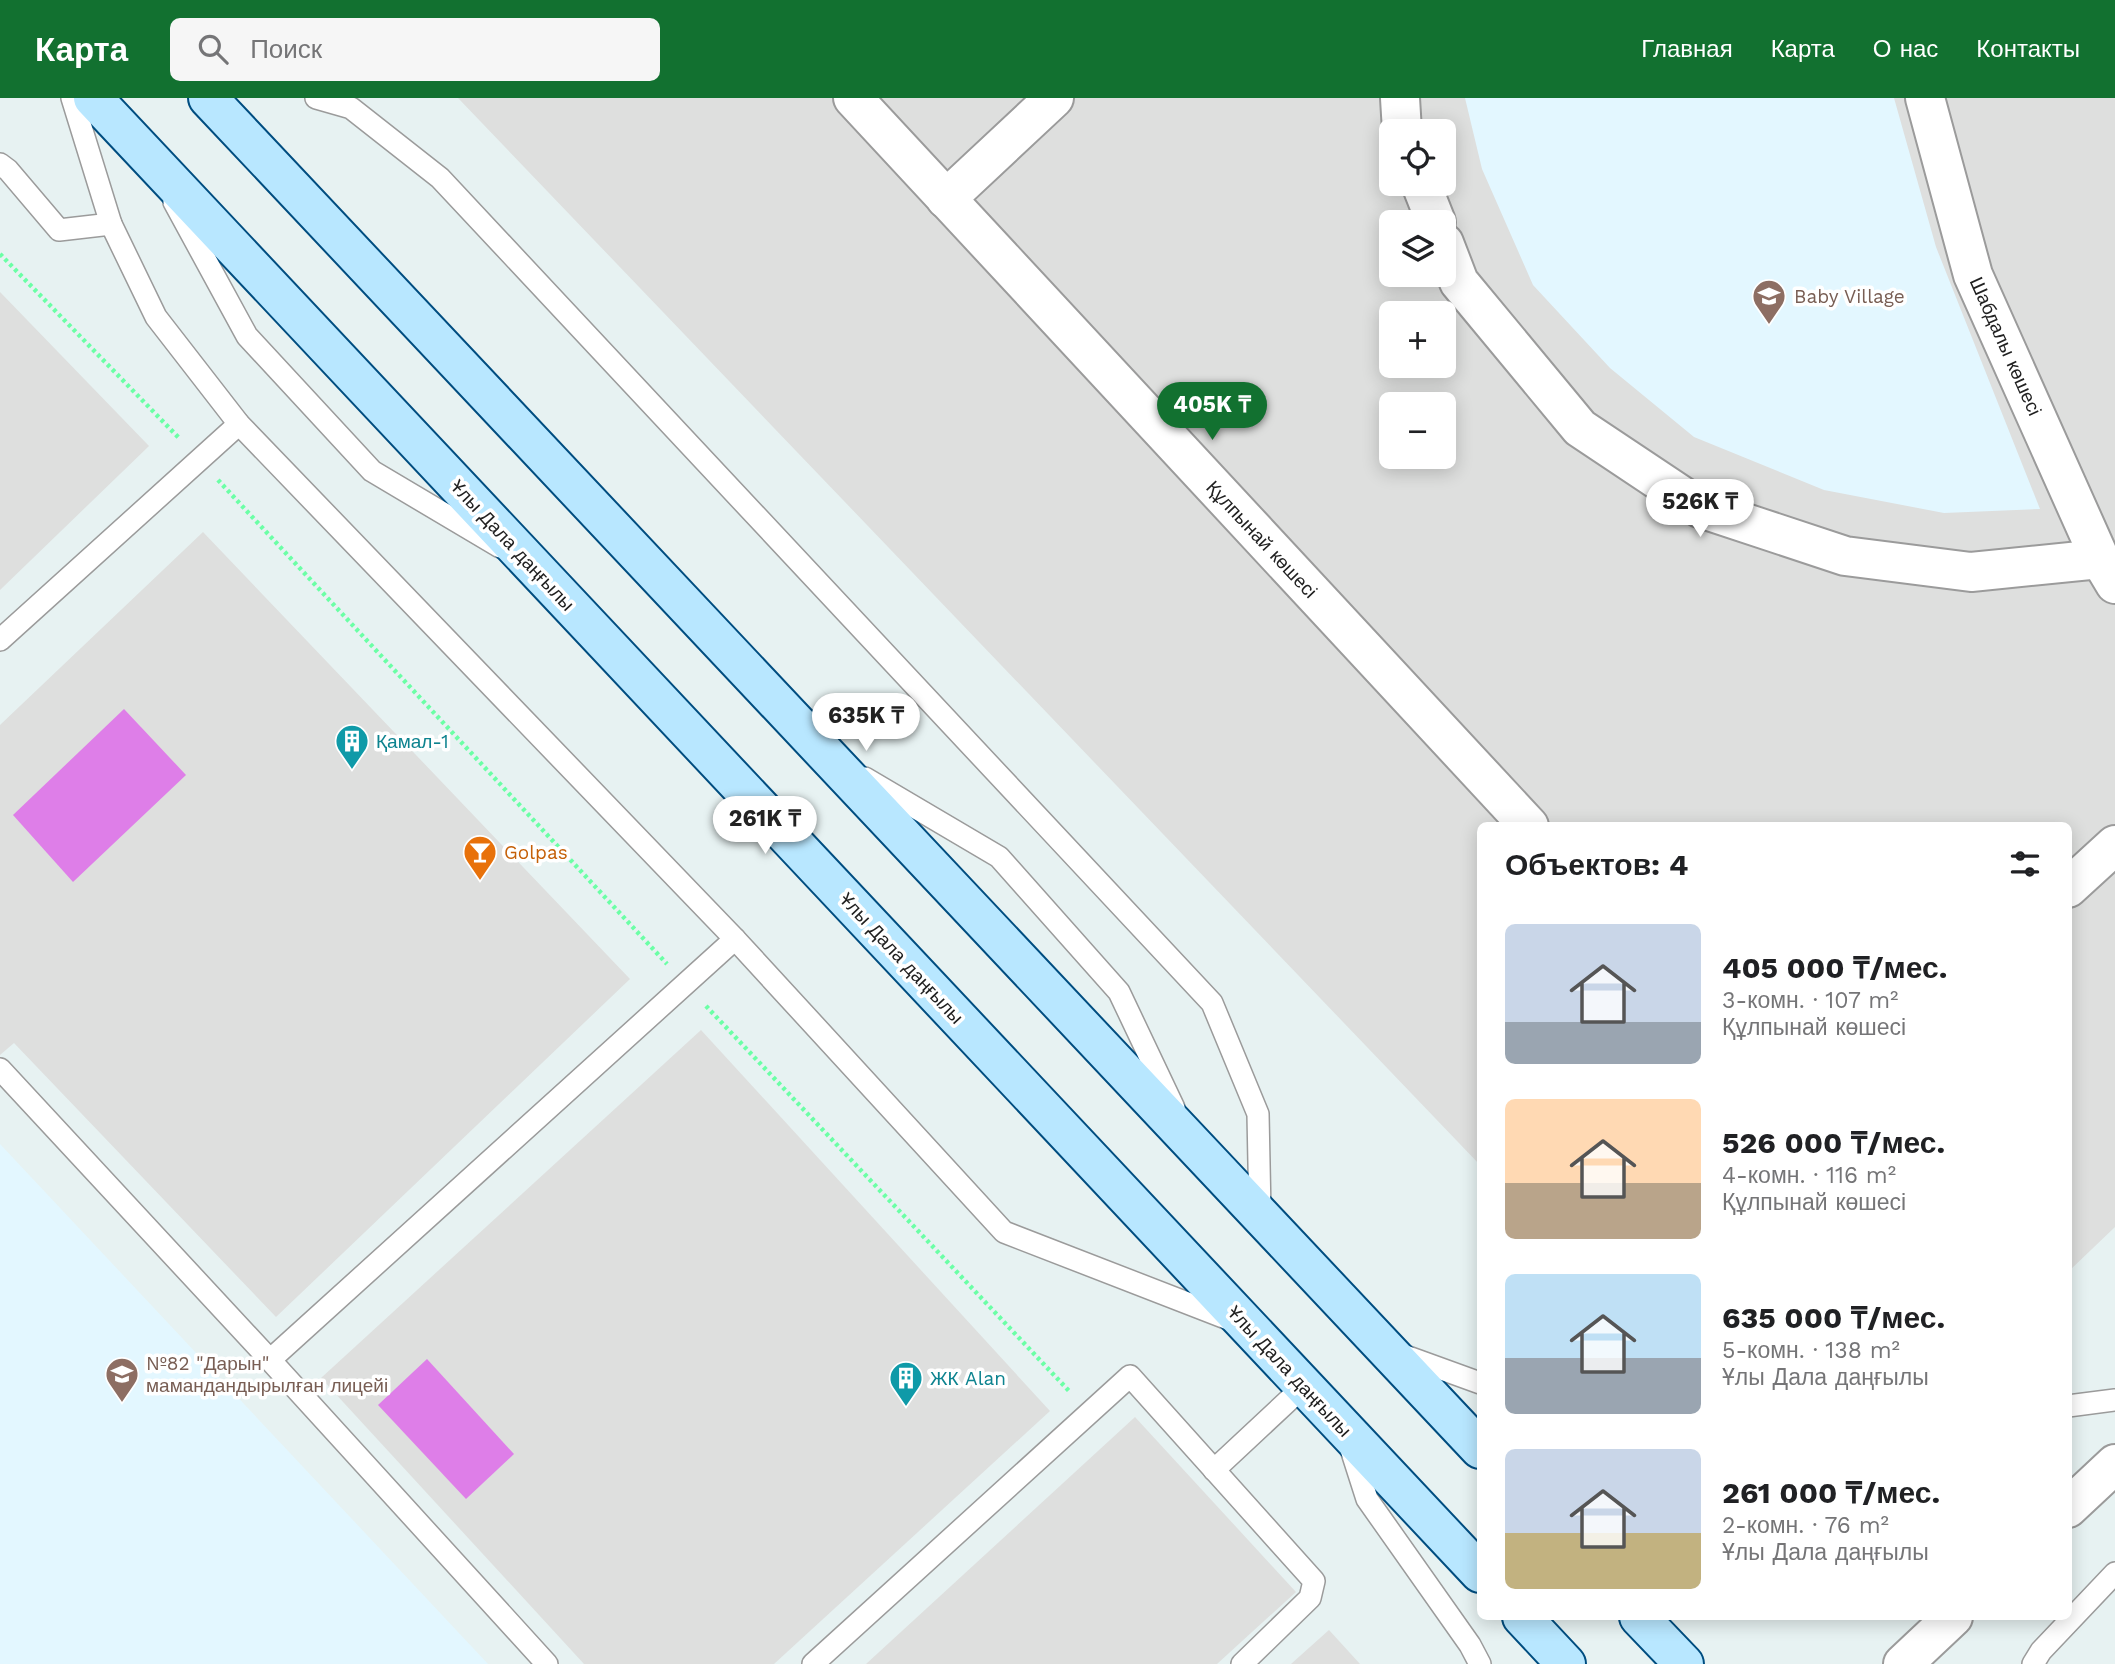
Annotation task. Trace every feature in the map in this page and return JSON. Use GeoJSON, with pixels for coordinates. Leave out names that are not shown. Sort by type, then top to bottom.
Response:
{"type":"FeatureCollection","features":[{"type":"Feature","properties":{"kind":"main road","name":"Ұлы Дала даңғылы"},"geometry":{"type":"LineString","coordinates":[[93,98],[1477,1570]]}},
{"type":"Feature","properties":{"kind":"main road"},"geometry":{"type":"LineString","coordinates":[[208,98],[1477,1446]]}},
{"type":"Feature","properties":{"kind":"main road"},"geometry":{"type":"LineString","coordinates":[[1525,1620],[1566,1664]]}},
{"type":"Feature","properties":{"kind":"main road"},"geometry":{"type":"LineString","coordinates":[[1642,1620],[1684,1664]]}},
{"type":"Feature","properties":{"kind":"street","name":"Құлпынай көшесі"},"geometry":{"type":"LineString","coordinates":[[853,98],[1525,822]]}},
{"type":"Feature","properties":{"kind":"street"},"geometry":{"type":"LineString","coordinates":[[946,199],[1054,98]]}},
{"type":"Feature","properties":{"kind":"street"},"geometry":{"type":"LineString","coordinates":[[1400,98],[1401,119]]}},
{"type":"Feature","properties":{"kind":"street","name":"Шабдалы көшесі"},"geometry":{"type":"LineString","coordinates":[[1925,98],[1973,275],[2108,571]]}},
{"type":"Feature","properties":{"kind":"street"},"geometry":{"type":"LineString","coordinates":[[1456,274],[1459,282],[1580,428],[1700,508],[1845,556],[1971,572],[2108,571]]}},
{"type":"Feature","properties":{"kind":"street"},"geometry":{"type":"LineString","coordinates":[[2072,884],[2115,845]]}},
{"type":"Feature","properties":{"kind":"street"},"geometry":{"type":"LineString","coordinates":[[2072,1504],[2115,1464]]}},
{"type":"Feature","properties":{"kind":"street"},"geometry":{"type":"LineString","coordinates":[[1903,1664],[1950,1620]]}},
{"type":"Feature","properties":{"kind":"lane"},"geometry":{"type":"LineString","coordinates":[[72,98],[111,224],[156,317],[239,425],[735,939],[1004,1232],[1248,1326]]}},
{"type":"Feature","properties":{"kind":"lane"},"geometry":{"type":"LineString","coordinates":[[316,98],[351,108],[440,178],[1212,1003],[1258,1114],[1260,1215]]}},
{"type":"Feature","properties":{"kind":"lane"},"geometry":{"type":"LineString","coordinates":[[152,160],[247,336],[372,471],[535,568]]}},
{"type":"Feature","properties":{"kind":"lane"},"geometry":{"type":"LineString","coordinates":[[0,164],[59,230],[111,224]]}},
{"type":"Feature","properties":{"kind":"lane"},"geometry":{"type":"LineString","coordinates":[[0,640],[239,425]]}},
{"type":"Feature","properties":{"kind":"lane"},"geometry":{"type":"LineString","coordinates":[[829,757],[999,857],[1119,992],[1190,1141]]}},
{"type":"Feature","properties":{"kind":"lane"},"geometry":{"type":"LineString","coordinates":[[270,1360],[735,939]]}},
{"type":"Feature","properties":{"kind":"lane"},"geometry":{"type":"LineString","coordinates":[[2,1074],[270,1360],[547,1664]]}},
{"type":"Feature","properties":{"kind":"lane"},"geometry":{"type":"LineString","coordinates":[[1387,1349],[1477,1382]]}},
{"type":"Feature","properties":{"kind":"lane"},"geometry":{"type":"LineString","coordinates":[[813,1664],[1130,1376],[1314,1581],[1310,1598],[1242,1664]]}},
{"type":"Feature","properties":{"kind":"lane"},"geometry":{"type":"LineString","coordinates":[[1214,1470],[1304,1385]]}},
{"type":"Feature","properties":{"kind":"lane"},"geometry":{"type":"LineString","coordinates":[[2072,1405],[2115,1400]]}},
{"type":"Feature","properties":{"kind":"lane"},"geometry":{"type":"LineString","coordinates":[[1344,1428],[1367,1499],[1470,1645],[1480,1664]]}},
{"type":"Feature","properties":{"kind":"lane"},"geometry":{"type":"LineString","coordinates":[[2072,1618],[2115,1573]]}},
{"type":"Feature","properties":{"kind":"lane"},"geometry":{"type":"LineString","coordinates":[[2033,1664],[2040,1651],[2070,1620]]}},
{"type":"Feature","properties":{"kind":"path"},"geometry":{"type":"LineString","coordinates":[[0,254],[200,460],[685,984],[1090,1413]]}},
{"type":"Feature","properties":{"kind":"shaded area"},"geometry":{"type":"Polygon","coordinates":[[[458,98],[2115,98],[2115,1227],[2072,1268],[2072,822],[1477,822],[1477,1162],[458,98]]]}},
{"type":"Feature","properties":{"kind":"shaded area","name":"Baby Village"},"geometry":{"type":"Polygon","coordinates":[[[1465,98],[1894,98],[1936,247],[2040,509],[1944,513],[1824,490],[1694,437],[1610,368],[1533,285],[1482,169],[1465,98]]]}},
{"type":"Feature","properties":{"kind":"shaded area"},"geometry":{"type":"Polygon","coordinates":[[[0,292],[149,446],[0,590],[0,292]]]}},
{"type":"Feature","properties":{"kind":"shaded area"},"geometry":{"type":"Polygon","coordinates":[[[203,532],[630,979],[276,1317],[14,1043],[0,1055],[0,725],[203,532]]]}},
{"type":"Feature","properties":{"kind":"shaded area"},"geometry":{"type":"Polygon","coordinates":[[[124,709],[186,775],[73,882],[13,815],[124,709]]]}},
{"type":"Feature","properties":{"kind":"shaded area"},"geometry":{"type":"Polygon","coordinates":[[[701,1030],[1050,1411],[774,1664],[584,1664],[321,1378],[701,1030]]]}},
{"type":"Feature","properties":{"kind":"shaded area","name":"№82 \"Дарын\" мамандандырылған лицейі"},"geometry":{"type":"Polygon","coordinates":[[[0,1144],[488,1664],[0,1664],[0,1144]]]}},
{"type":"Feature","properties":{"kind":"shaded area"},"geometry":{"type":"Polygon","coordinates":[[[427,1359],[514,1454],[466,1499],[378,1405],[427,1359]]]}},
{"type":"Feature","properties":{"kind":"shaded area"},"geometry":{"type":"Polygon","coordinates":[[[1135,1417],[1296,1592],[1217,1664],[866,1664],[1135,1417]]]}},
{"type":"Feature","properties":{"kind":"shaded area"},"geometry":{"type":"Polygon","coordinates":[[[1329,1630],[1360,1664],[1291,1664],[1329,1630]]]}},
{"type":"Feature","properties":{"kind":"place","name":"Baby Village"},"geometry":{"type":"Point","coordinates":[1769,326]}},
{"type":"Feature","properties":{"kind":"place","name":"Қамал-1"},"geometry":{"type":"Point","coordinates":[352,771]}},
{"type":"Feature","properties":{"kind":"place","name":"Golpas"},"geometry":{"type":"Point","coordinates":[480,882]}},
{"type":"Feature","properties":{"kind":"place","name":"№82 \"Дарын\" мамандандырылған лицейі"},"geometry":{"type":"Point","coordinates":[122,1404]}},
{"type":"Feature","properties":{"kind":"place","name":"ЖК Alan"},"geometry":{"type":"Point","coordinates":[906,1408]}}]}
